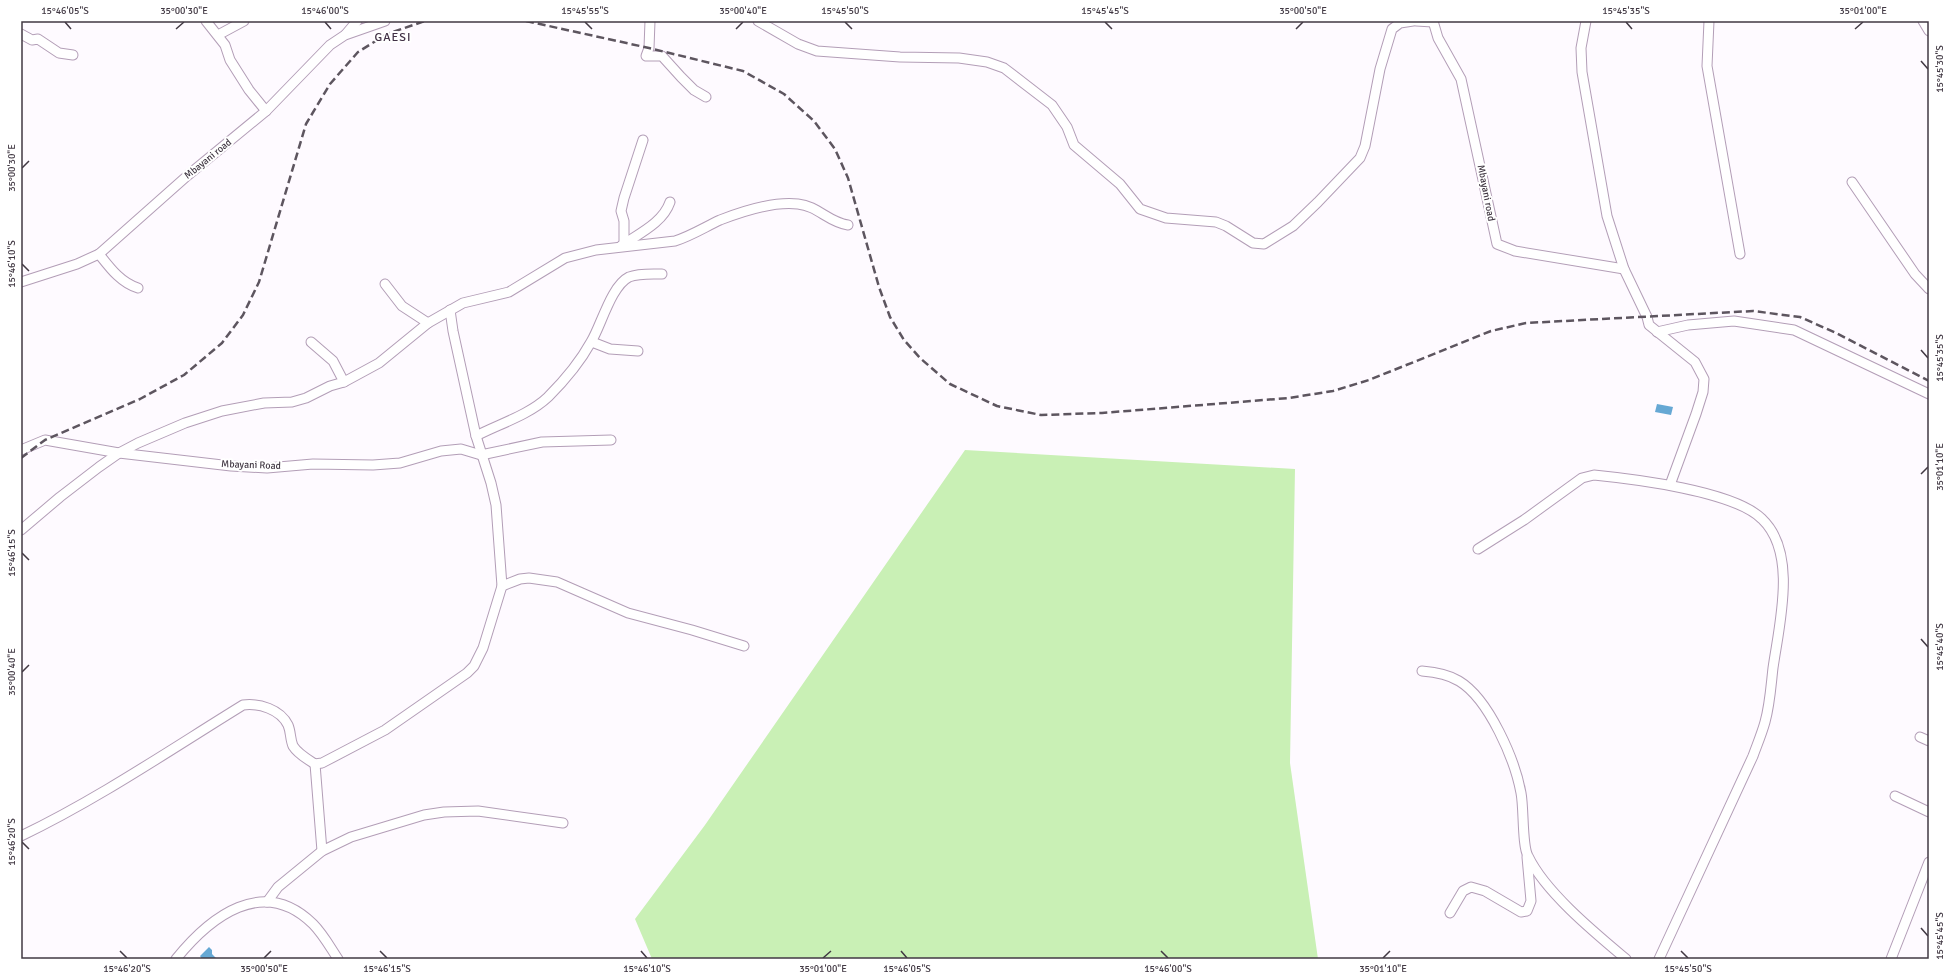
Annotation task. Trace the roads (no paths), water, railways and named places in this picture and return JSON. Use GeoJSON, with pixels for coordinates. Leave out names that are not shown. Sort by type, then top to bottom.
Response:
{"type":"FeatureCollection","features":[{"type":"Feature","properties":{"kind":"street"},"geometry":{"type":"LineString","coordinates":[[206,21],[225,45],[230,60],[249,90],[266,111]]}},
{"type":"Feature","properties":{"kind":"street"},"geometry":{"type":"LineString","coordinates":[[218,35],[244,21]]}},
{"type":"Feature","properties":{"kind":"street"},"geometry":{"type":"LineString","coordinates":[[345,35],[357,21]]}},
{"type":"Feature","properties":{"kind":"street","name":"Mbayani road"},"geometry":{"type":"LineString","coordinates":[[21,282],[78,264],[99,254],[187,176],[266,111],[321,53],[345,35],[385,21]]}},
{"type":"Feature","properties":{"kind":"street"},"geometry":{"type":"LineString","coordinates":[[650,21],[649,48],[646,56],[662,56],[694,90],[706,97]]}},
{"type":"Feature","properties":{"kind":"street"},"geometry":{"type":"LineString","coordinates":[[758,21],[798,44],[817,51],[900,57],[959,58],[987,62],[1004,68],[1052,105],[1067,127],[1074,145],[1120,184],[1140,209],[1166,218],[1216,222],[1226,226],[1253,243],[1264,244],[1293,226],[1360,158],[1365,146],[1380,69],[1392,29],[1400,23],[1413,21]]}},
{"type":"Feature","properties":{"kind":"street"},"geometry":{"type":"LineString","coordinates":[[1416,21],[1433,21]]}},
{"type":"Feature","properties":{"kind":"street","name":"Mbayani road"},"geometry":{"type":"LineString","coordinates":[[1433,21],[1438,38],[1461,79],[1497,244],[1515,251],[1624,269]]}},
{"type":"Feature","properties":{"kind":"street"},"geometry":{"type":"LineString","coordinates":[[1586,21],[1581,59],[1586,100],[1607,216],[1624,269],[1647,317],[1649,325],[1695,362],[1704,379],[1703,392],[1696,414],[1670,485]]}},
{"type":"Feature","properties":{"kind":"street"},"geometry":{"type":"LineString","coordinates":[[1709,21],[1707,66],[1740,254]]}},
{"type":"Feature","properties":{"kind":"street"},"geometry":{"type":"LineString","coordinates":[[1923,21],[1929,31]]}},
{"type":"Feature","properties":{"kind":"street"},"geometry":{"type":"LineString","coordinates":[[21,34],[32,40],[38,39],[59,53],[74,56]]}},
{"type":"Feature","properties":{"kind":"street"},"geometry":{"type":"LineString","coordinates":[[622,245],[624,221],[621,211],[622,204],[643,140]]}},
{"type":"Feature","properties":{"kind":"street"},"geometry":{"type":"LineString","coordinates":[[1852,182],[1915,274],[1929,289]]}},
{"type":"Feature","properties":{"kind":"street"},"geometry":{"type":"LineString","coordinates":[[622,245],[662,216],[668,209],[670,202]]}},
{"type":"Feature","properties":{"kind":"street"},"geometry":{"type":"LineString","coordinates":[[21,530],[60,497],[119,453],[138,443],[201,418],[242,407],[292,402],[306,398],[330,386],[344,382],[379,363],[428,323],[450,310],[469,300],[509,292],[565,258],[622,245],[675,241],[687,237],[720,220],[743,212],[774,205],[804,205],[818,211],[833,222],[848,225]]}},
{"type":"Feature","properties":{"kind":"street"},"geometry":{"type":"LineString","coordinates":[[99,254],[121,279],[138,288]]}},
{"type":"Feature","properties":{"kind":"street"},"geometry":{"type":"LineString","coordinates":[[476,436],[522,413],[543,400],[573,369],[592,342],[610,300],[625,280],[638,275],[662,274]]}},
{"type":"Feature","properties":{"kind":"street"},"geometry":{"type":"LineString","coordinates":[[385,284],[402,306],[428,323]]}},
{"type":"Feature","properties":{"kind":"street"},"geometry":{"type":"LineString","coordinates":[[315,764],[332,760],[385,730],[467,673],[474,666],[483,648],[502,586],[496,505],[492,483],[481,455],[476,436],[453,331],[450,310]]}},
{"type":"Feature","properties":{"kind":"street"},"geometry":{"type":"LineString","coordinates":[[1657,332],[1688,325],[1734,321],[1794,330],[1929,394]]}},
{"type":"Feature","properties":{"kind":"street"},"geometry":{"type":"LineString","coordinates":[[311,342],[333,361],[344,382]]}},
{"type":"Feature","properties":{"kind":"street"},"geometry":{"type":"LineString","coordinates":[[592,342],[610,349],[638,351]]}},
{"type":"Feature","properties":{"kind":"street","name":"Mbayani Road"},"geometry":{"type":"LineString","coordinates":[[21,450],[44,440],[119,453],[231,466],[267,468],[313,464],[400,463],[441,451],[455,449],[474,452],[481,455]]}},
{"type":"Feature","properties":{"kind":"street"},"geometry":{"type":"LineString","coordinates":[[481,455],[542,442],[610,440]]}},
{"type":"Feature","properties":{"kind":"street"},"geometry":{"type":"LineString","coordinates":[[1478,550],[1524,520],[1586,476],[1622,478],[1670,485],[1726,500],[1754,512],[1763,519],[1777,542],[1782,560],[1783,589],[1766,721],[1753,756],[1659,959]]}},
{"type":"Feature","properties":{"kind":"street"},"geometry":{"type":"LineString","coordinates":[[502,586],[520,579],[529,578],[557,582],[628,613],[744,646]]}},
{"type":"Feature","properties":{"kind":"street"},"geometry":{"type":"LineString","coordinates":[[1422,671],[1443,674],[1459,680],[1470,689],[1490,715],[1501,737],[1521,793],[1531,901],[1527,911],[1521,912],[1484,891],[1471,887],[1462,891],[1450,913]]}},
{"type":"Feature","properties":{"kind":"street"},"geometry":{"type":"LineString","coordinates":[[21,836],[51,822],[243,705],[258,706],[278,713],[288,727],[294,748],[315,764],[322,852]]}},
{"type":"Feature","properties":{"kind":"street"},"geometry":{"type":"LineString","coordinates":[[1920,737],[1929,742]]}},
{"type":"Feature","properties":{"kind":"street"},"geometry":{"type":"LineString","coordinates":[[1895,796],[1929,812]]}},
{"type":"Feature","properties":{"kind":"street"},"geometry":{"type":"LineString","coordinates":[[267,902],[278,887],[322,852],[351,837],[424,815],[444,812],[492,813],[563,823]]}},
{"type":"Feature","properties":{"kind":"street"},"geometry":{"type":"LineString","coordinates":[[1526,854],[1544,881],[1601,938],[1626,959]]}},
{"type":"Feature","properties":{"kind":"street"},"geometry":{"type":"LineString","coordinates":[[1891,959],[1929,862]]}},
{"type":"Feature","properties":{"kind":"street"},"geometry":{"type":"LineString","coordinates":[[176,959],[210,925],[233,908],[245,904],[267,902],[281,905],[303,916],[323,936],[338,959]]}},
{"type":"Feature","properties":{"kind":"water"},"geometry":{"type":"Polygon","coordinates":[[[1657,404],[1673,407],[1671,415],[1655,412],[1657,404]]]}},
{"type":"Feature","properties":{"kind":"water"},"geometry":{"type":"Polygon","coordinates":[[[209,947],[212,950],[212,954],[217,959],[202,959],[200,956],[209,947]]]}},
{"type":"Feature","properties":{"kind":"railway"},"geometry":{"type":"LineString","coordinates":[[21,458],[45,440],[140,399],[184,375],[222,343],[243,315],[259,282],[306,124],[330,84],[358,52],[387,34],[425,21]]}},
{"type":"Feature","properties":{"kind":"railway"},"geometry":{"type":"LineString","coordinates":[[526,21],[649,48],[743,71],[784,94],[814,121],[835,149],[848,178],[879,287],[890,317],[904,340],[920,358],[950,384],[997,406],[1041,415],[1102,413],[1289,398],[1333,391],[1369,380],[1491,331],[1526,323],[1753,311],[1800,317],[1836,333],[1929,381]]}},
{"type":"Feature","properties":{"kind":"district","name":"GAESI"},"geometry":{"type":"Point","coordinates":[393,37]}}]}
